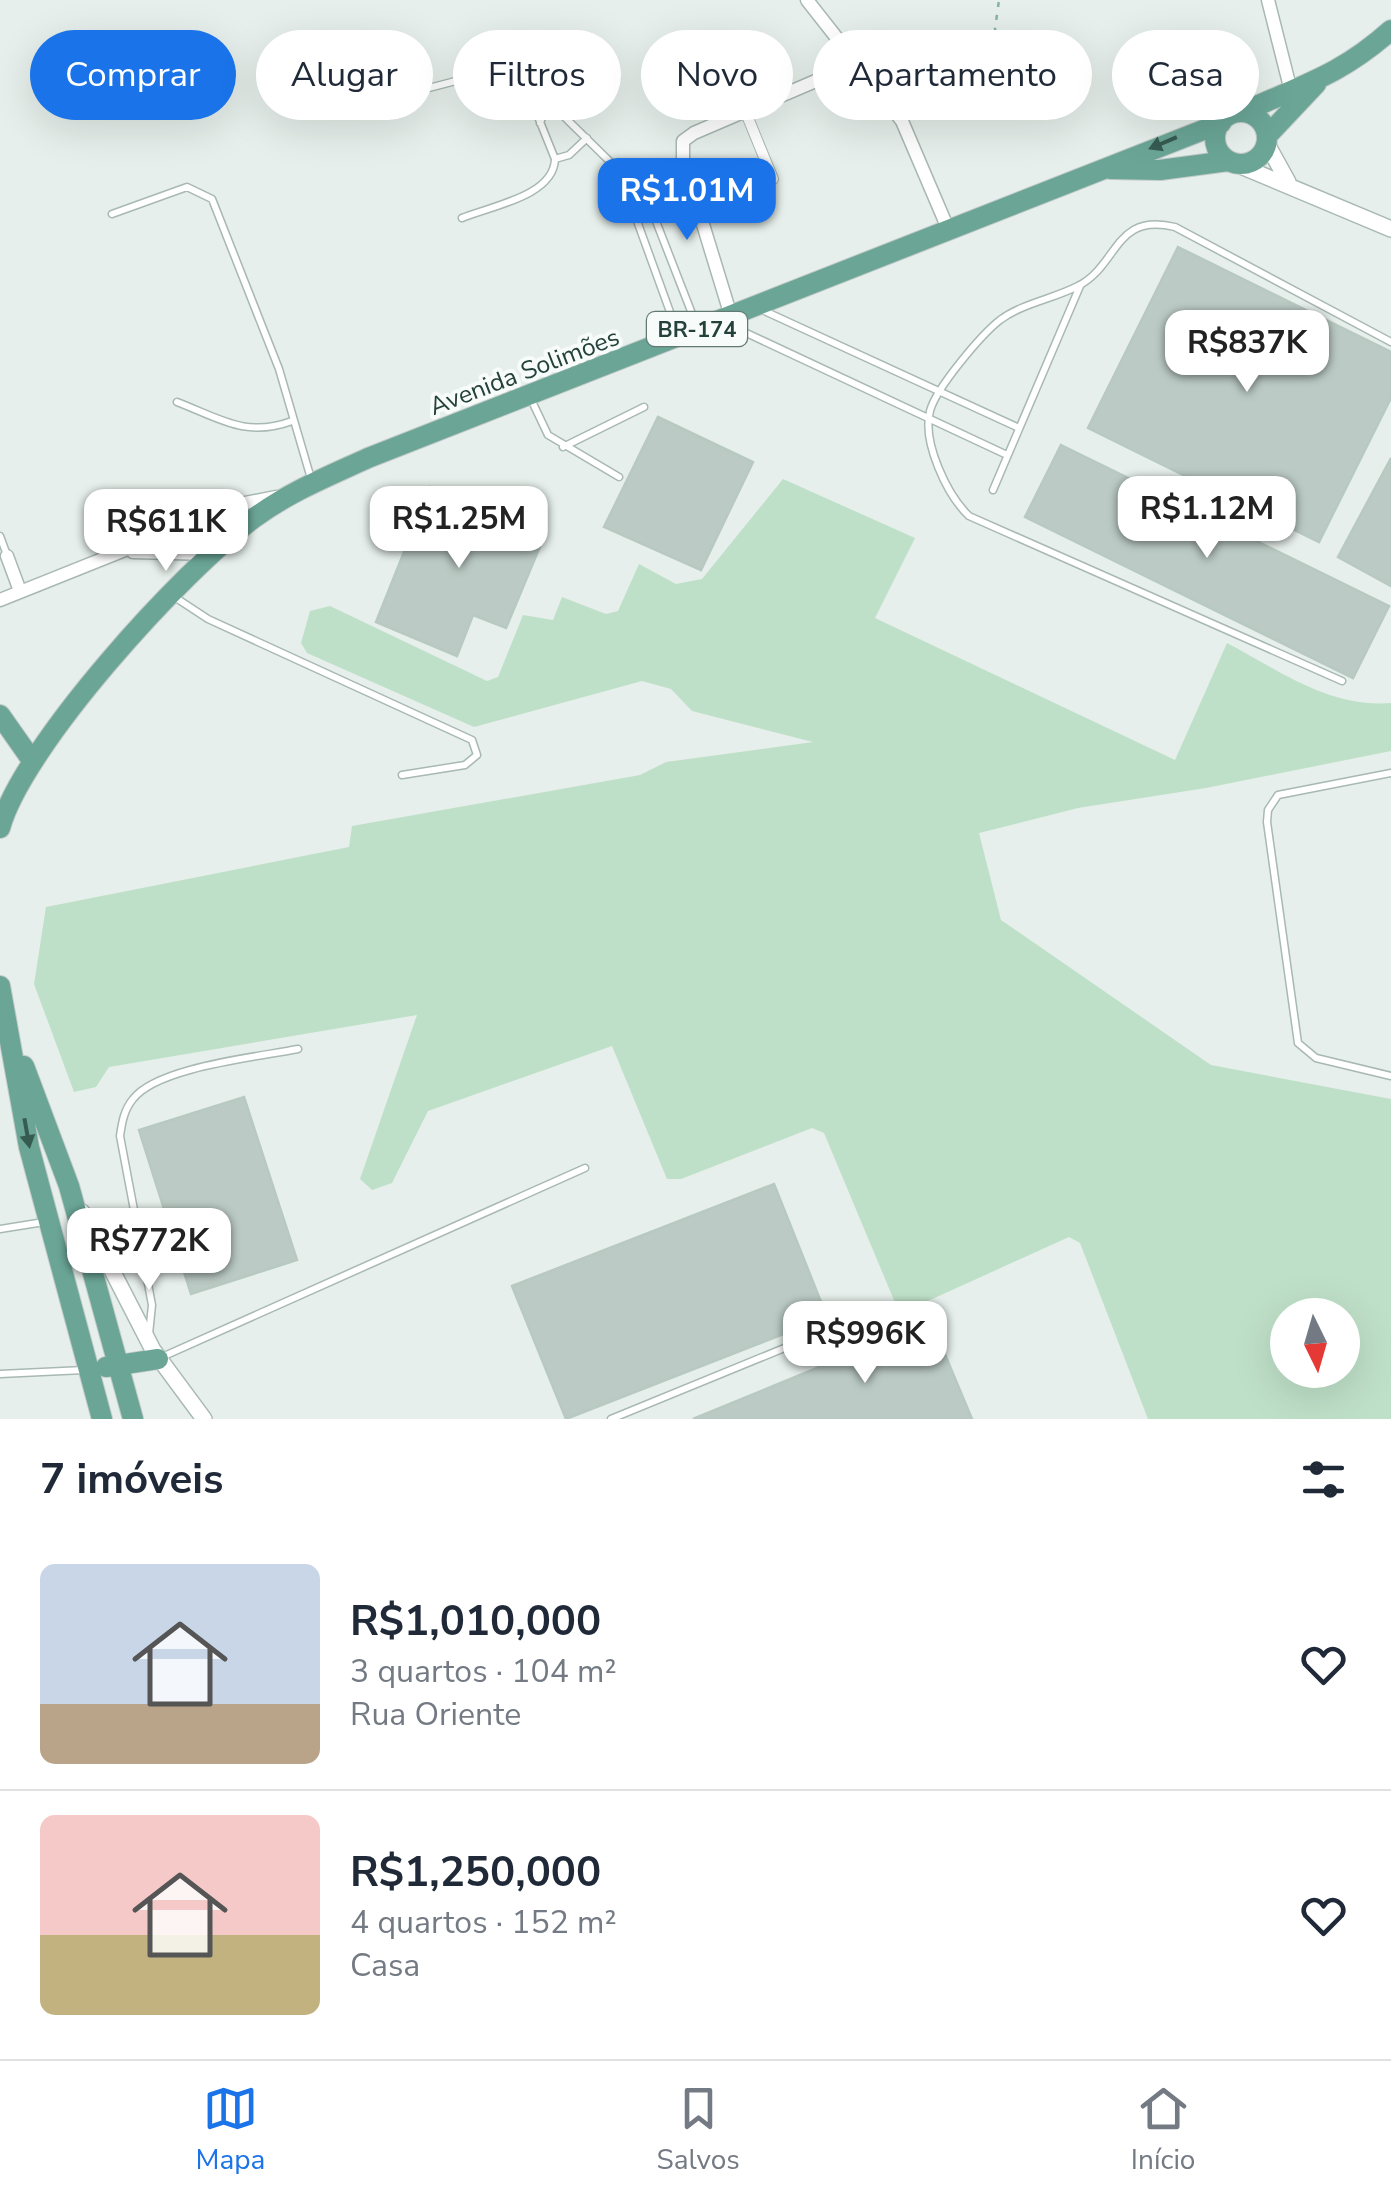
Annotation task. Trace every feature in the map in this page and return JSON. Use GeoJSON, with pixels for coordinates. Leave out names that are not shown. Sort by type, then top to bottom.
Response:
{"type":"FeatureCollection","features":[{"type":"Feature","properties":{"kind":"main road","name":"BR-174"},"geometry":{"type":"LineString","coordinates":[[1259,105],[1316,84],[1359,58],[1391,30]]}},
{"type":"Feature","properties":{"kind":"main road","name":"BR-174"},"geometry":{"type":"LineString","coordinates":[[1232,162],[1255,160],[1267,140],[1316,84]]}},
{"type":"Feature","properties":{"kind":"main road","name":"BR-174"},"geometry":{"type":"LineString","coordinates":[[1220,122],[1225,120]]}},
{"type":"Feature","properties":{"kind":"main road"},"geometry":{"type":"LineString","coordinates":[[1257,120],[1264,124],[1267,140]]}},
{"type":"Feature","properties":{"kind":"main road"},"geometry":{"type":"LineString","coordinates":[[1220,122],[1216,144],[1232,162]]}},
{"type":"Feature","properties":{"kind":"main road","name":"Avenida Solimões"},"geometry":{"type":"LineString","coordinates":[[288,494],[1220,122]]}},
{"type":"Feature","properties":{"kind":"main road","name":"Avenida Solimões"},"geometry":{"type":"LineString","coordinates":[[1108,169],[1160,170],[1232,162]]}},
{"type":"Feature","properties":{"kind":"main road","name":"BR-174"},"geometry":{"type":"LineString","coordinates":[[0,828],[3,807],[31,759],[209,554],[288,494]]}},
{"type":"Feature","properties":{"kind":"main road"},"geometry":{"type":"LineString","coordinates":[[0,716],[31,759]]}},
{"type":"Feature","properties":{"kind":"main road"},"geometry":{"type":"LineString","coordinates":[[0,990],[9,1085],[50,1221],[102,1419]]}},
{"type":"Feature","properties":{"kind":"main road"},"geometry":{"type":"LineString","coordinates":[[6,1028],[69,1186],[133,1419]]}},
{"type":"Feature","properties":{"kind":"main road"},"geometry":{"type":"LineString","coordinates":[[90,1370],[118,1365],[153,1349]]}},
{"type":"Feature","properties":{"kind":"street"},"geometry":{"type":"LineString","coordinates":[[807,0],[902,121],[949,231]]}},
{"type":"Feature","properties":{"kind":"street"},"geometry":{"type":"LineString","coordinates":[[1268,0],[1291,91]]}},
{"type":"Feature","properties":{"kind":"street"},"geometry":{"type":"LineString","coordinates":[[725,318],[683,142],[694,132],[727,120]]}},
{"type":"Feature","properties":{"kind":"street"},"geometry":{"type":"LineString","coordinates":[[749,120],[774,178]]}},
{"type":"Feature","properties":{"kind":"street"},"geometry":{"type":"LineString","coordinates":[[1267,140],[1288,182]]}},
{"type":"Feature","properties":{"kind":"street"},"geometry":{"type":"LineString","coordinates":[[1232,162],[1391,228]]}},
{"type":"Feature","properties":{"kind":"street","name":"Avenida Solimões"},"geometry":{"type":"LineString","coordinates":[[0,600],[240,504],[288,494]]}},
{"type":"Feature","properties":{"kind":"street","name":"Avenida Solimões"},"geometry":{"type":"LineString","coordinates":[[125,552],[209,554]]}},
{"type":"Feature","properties":{"kind":"street"},"geometry":{"type":"LineString","coordinates":[[7,556],[20,590]]}},
{"type":"Feature","properties":{"kind":"street"},"geometry":{"type":"LineString","coordinates":[[69,1186],[153,1349],[204,1419]]}},
{"type":"Feature","properties":{"kind":"lane"},"geometry":{"type":"LineString","coordinates":[[462,218],[546,185],[554,171],[554,160],[539,120]]}},
{"type":"Feature","properties":{"kind":"lane"},"geometry":{"type":"LineString","coordinates":[[570,120],[653,209],[688,332]]}},
{"type":"Feature","properties":{"kind":"lane"},"geometry":{"type":"LineString","coordinates":[[554,160],[569,156],[587,138]]}},
{"type":"Feature","properties":{"kind":"lane"},"geometry":{"type":"LineString","coordinates":[[628,183],[632,207],[688,332]]}},
{"type":"Feature","properties":{"kind":"lane"},"geometry":{"type":"LineString","coordinates":[[112,214],[187,187],[212,199],[279,369],[312,483]]}},
{"type":"Feature","properties":{"kind":"lane"},"geometry":{"type":"LineString","coordinates":[[993,490],[1080,285],[1138,226],[1175,227],[1391,342]]}},
{"type":"Feature","properties":{"kind":"lane"},"geometry":{"type":"LineString","coordinates":[[1080,285],[997,323],[938,392],[928,414],[952,500],[969,516],[1342,681]]}},
{"type":"Feature","properties":{"kind":"lane"},"geometry":{"type":"LineString","coordinates":[[754,306],[1018,428]]}},
{"type":"Feature","properties":{"kind":"lane"},"geometry":{"type":"LineString","coordinates":[[725,318],[1007,455]]}},
{"type":"Feature","properties":{"kind":"lane"},"geometry":{"type":"LineString","coordinates":[[530,396],[548,435],[619,477]]}},
{"type":"Feature","properties":{"kind":"lane"},"geometry":{"type":"LineString","coordinates":[[177,402],[248,430],[264,431],[292,421]]}},
{"type":"Feature","properties":{"kind":"lane"},"geometry":{"type":"LineString","coordinates":[[563,446],[644,407]]}},
{"type":"Feature","properties":{"kind":"lane"},"geometry":{"type":"LineString","coordinates":[[0,536],[7,556]]}},
{"type":"Feature","properties":{"kind":"lane"},"geometry":{"type":"LineString","coordinates":[[172,596],[208,618],[472,740],[476,748],[477,755],[465,764],[402,775]]}},
{"type":"Feature","properties":{"kind":"lane"},"geometry":{"type":"LineString","coordinates":[[1391,772],[1278,795],[1268,810],[1267,822],[1298,1044],[1316,1058],[1391,1076]]}},
{"type":"Feature","properties":{"kind":"lane"},"geometry":{"type":"LineString","coordinates":[[298,1049],[169,1076],[134,1095],[123,1114],[120,1136],[152,1305],[153,1349],[586,1168]]}},
{"type":"Feature","properties":{"kind":"lane"},"geometry":{"type":"LineString","coordinates":[[0,1229],[50,1221]]}},
{"type":"Feature","properties":{"kind":"lane"},"geometry":{"type":"LineString","coordinates":[[611,1419],[822,1333]]}},
{"type":"Feature","properties":{"kind":"lane"},"geometry":{"type":"LineString","coordinates":[[0,1374],[90,1370]]}},
{"type":"Feature","properties":{"kind":"path"},"geometry":{"type":"LineString","coordinates":[[902,121],[954,87],[987,55],[1000,53],[996,30],[999,0]]}},
{"type":"Feature","properties":{"kind":"green space"},"geometry":{"type":"Polygon","coordinates":[[[783,479],[915,538],[875,618],[1175,760],[1227,643],[1326,694],[1347,700],[1391,703],[1391,751],[1206,788],[1078,808],[979,833],[1001,920],[1211,1065],[1391,1099],[1391,1419],[1148,1419],[1080,1243],[1069,1237],[908,1310],[896,1305],[824,1133],[812,1128],[681,1179],[667,1179],[612,1046],[428,1111],[392,1183],[372,1190],[360,1179],[417,1015],[109,1067],[96,1087],[74,1092],[34,984],[46,907],[349,847],[352,826],[640,775],[666,762],[813,742],[692,711],[671,689],[642,681],[474,727],[307,653],[301,643],[310,611],[330,606],[487,681],[498,677],[523,615],[553,620],[562,597],[606,614],[618,611],[639,564],[676,584],[702,579],[783,479]]]}},
{"type":"Feature","properties":{"kind":"building"},"geometry":{"type":"Polygon","coordinates":[[[1178,247],[1391,352],[1391,398],[1319,542],[1088,428],[1178,247]]]}},
{"type":"Feature","properties":{"kind":"building"},"geometry":{"type":"Polygon","coordinates":[[[658,417],[753,462],[701,570],[604,527],[658,417]]]}},
{"type":"Feature","properties":{"kind":"building"},"geometry":{"type":"Polygon","coordinates":[[[1061,445],[1389,606],[1353,678],[1025,517],[1061,445]]]}},
{"type":"Feature","properties":{"kind":"building"},"geometry":{"type":"Polygon","coordinates":[[[1391,458],[1391,586],[1338,557],[1391,458]]]}},
{"type":"Feature","properties":{"kind":"building"},"geometry":{"type":"Polygon","coordinates":[[[430,487],[546,532],[506,628],[473,615],[457,656],[376,622],[430,487]]]}},
{"type":"Feature","properties":{"kind":"building"},"geometry":{"type":"Polygon","coordinates":[[[244,1097],[297,1260],[191,1294],[139,1130],[244,1097]]]}},
{"type":"Feature","properties":{"kind":"building"},"geometry":{"type":"Polygon","coordinates":[[[774,1184],[827,1317],[566,1419],[512,1286],[774,1184]]]}},
{"type":"Feature","properties":{"kind":"building"},"geometry":{"type":"Polygon","coordinates":[[[931,1321],[972,1419],[693,1419],[931,1321]]]}}]}
